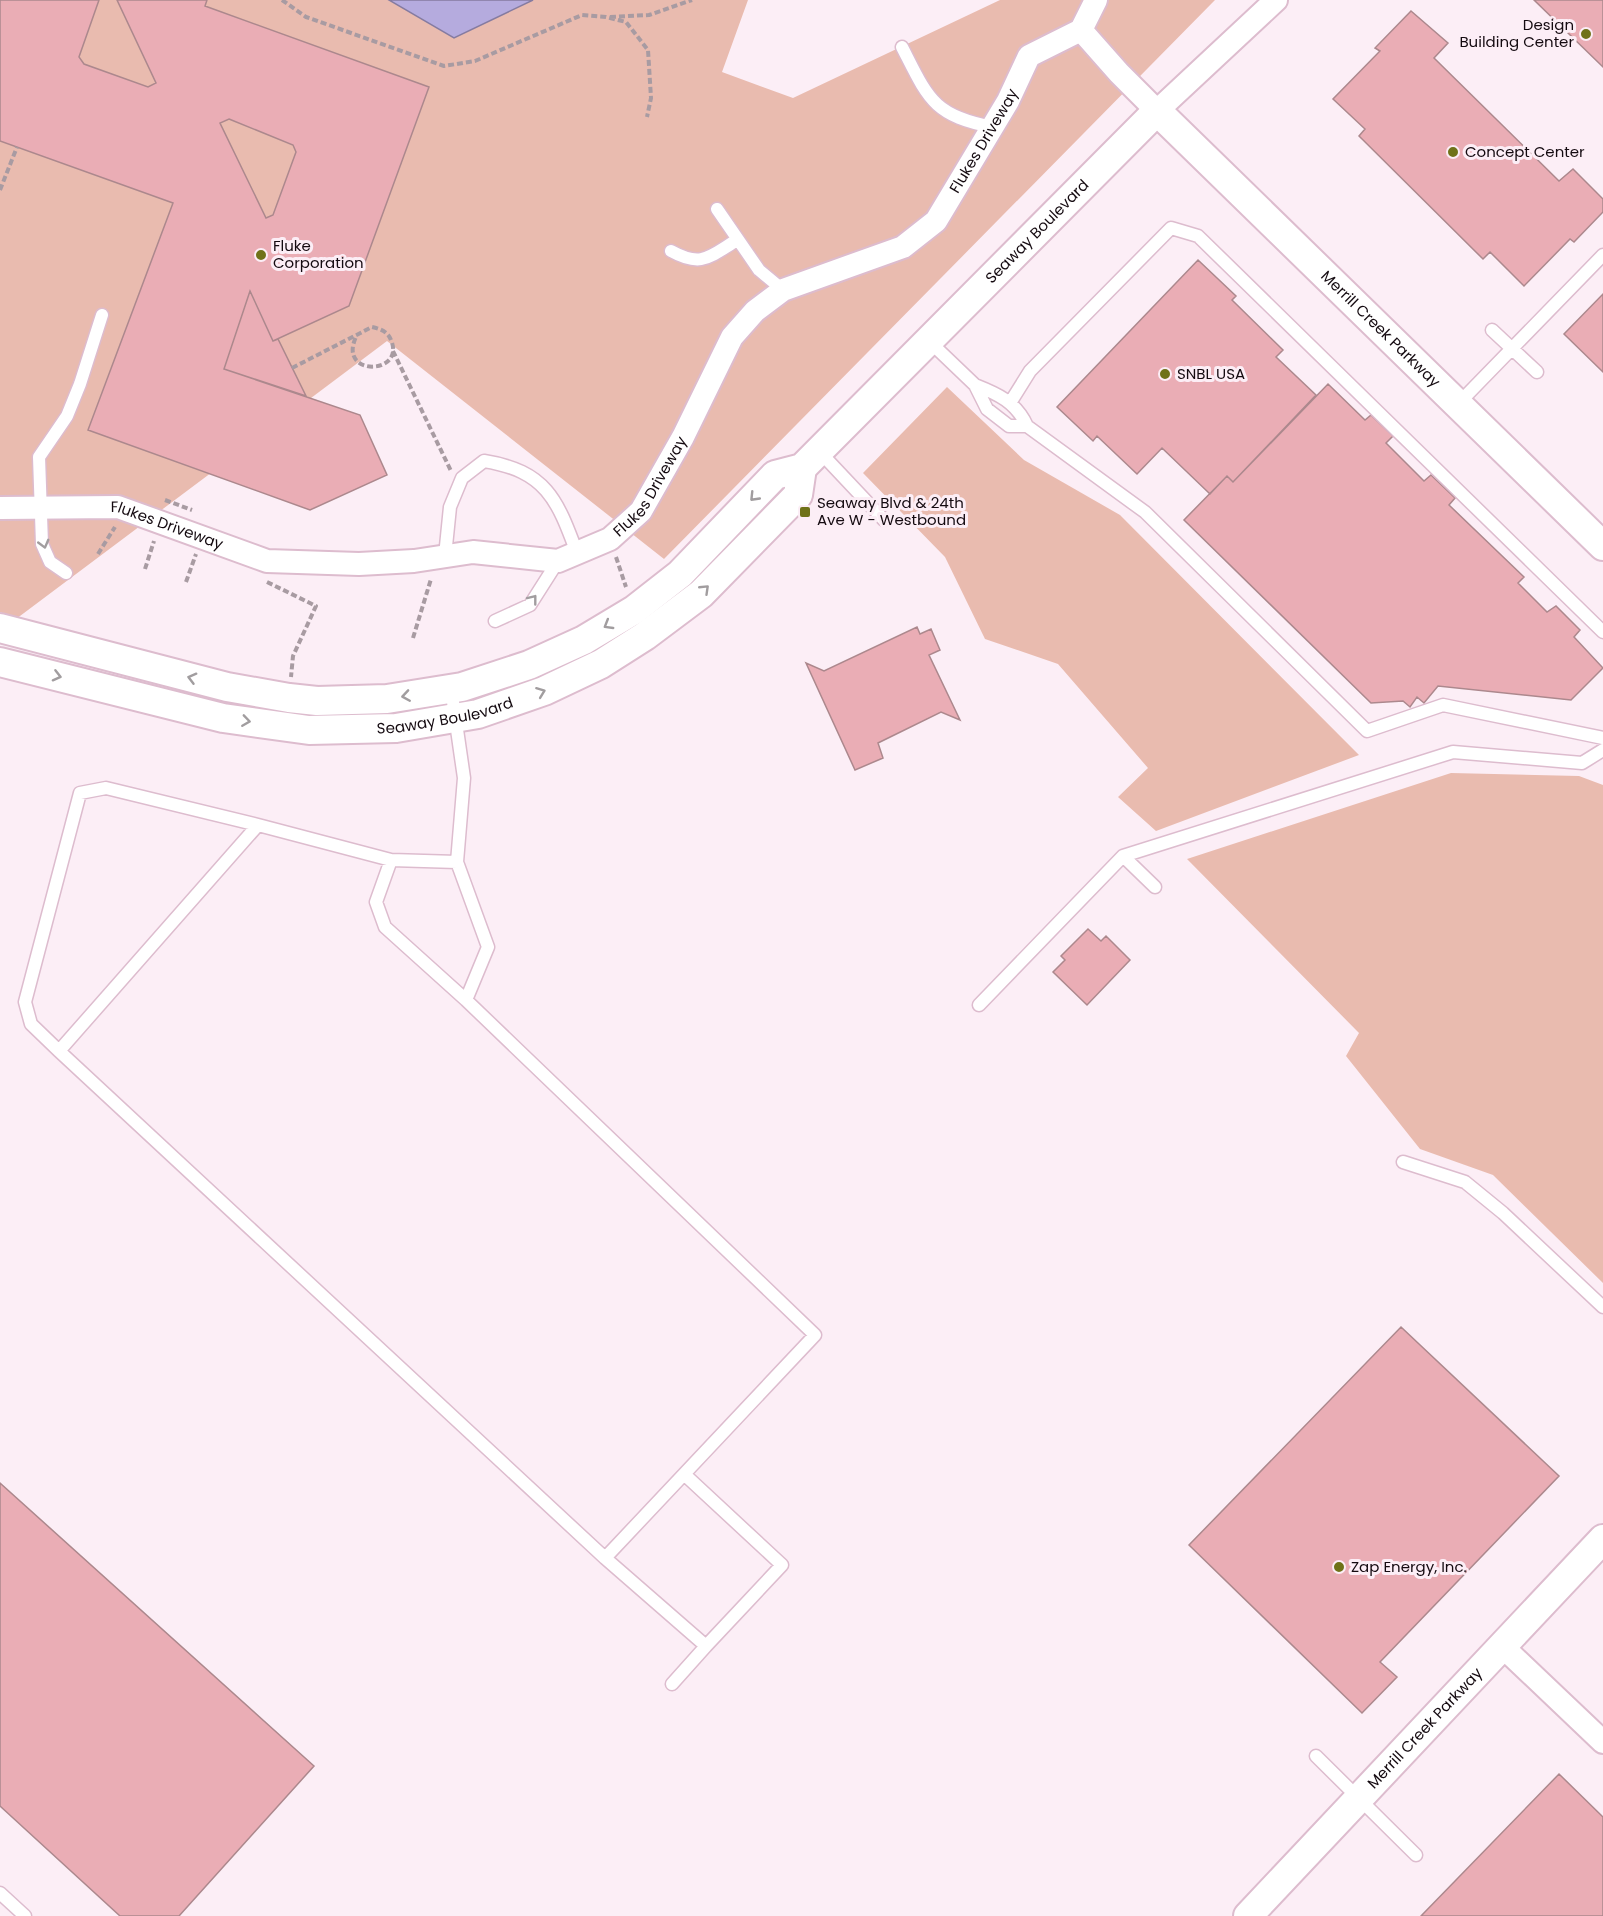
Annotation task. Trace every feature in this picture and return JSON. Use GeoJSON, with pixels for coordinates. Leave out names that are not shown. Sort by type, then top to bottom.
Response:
{"type":"FeatureCollection","features":[{"type":"Feature","properties":{"kind":"street"},"geometry":{"type":"LineString","coordinates":[[1096,0],[1081,30],[1157,111]]}},
{"type":"Feature","properties":{"kind":"street","name":"Seaway Boulevard"},"geometry":{"type":"LineString","coordinates":[[0,628],[227,687],[317,701],[387,699],[451,688],[529,665],[584,640],[634,610],[680,574],[775,475],[810,460],[1157,111],[1276,0]]}},
{"type":"Feature","properties":{"kind":"street","name":"Flukes Driveway"},"geometry":{"type":"LineString","coordinates":[[0,508],[118,507],[267,561],[359,564],[473,552],[568,557],[610,539],[641,511],[683,437],[732,337],[755,311],[783,291],[903,247],[936,221],[993,127],[1029,56],[1081,30]]}},
{"type":"Feature","properties":{"kind":"street","name":"Merrill Creek Parkway"},"geometry":{"type":"LineString","coordinates":[[1157,111],[1603,546]]}},
{"type":"Feature","properties":{"kind":"street","name":"Seaway Boulevard"},"geometry":{"type":"LineString","coordinates":[[0,662],[223,718],[309,730],[396,728],[478,714],[544,691],[601,664],[645,636],[701,594],[798,495],[810,460]]}},
{"type":"Feature","properties":{"kind":"street","name":"Merrill Creek Parkway"},"geometry":{"type":"LineString","coordinates":[[1248,1916],[1603,1539]]}},
{"type":"Feature","properties":{"kind":"street"},"geometry":{"type":"LineString","coordinates":[[1502,1646],[1603,1742]]}},
{"type":"Feature","properties":{"kind":"lane"},"geometry":{"type":"LineString","coordinates":[[902,47],[927,94],[944,112],[968,122],[993,127]]}},
{"type":"Feature","properties":{"kind":"lane"},"geometry":{"type":"LineString","coordinates":[[717,209],[759,270],[783,291]]}},
{"type":"Feature","properties":{"kind":"lane"},"geometry":{"type":"LineString","coordinates":[[1010,403],[1030,371],[1171,228],[1198,236],[1603,632]]}},
{"type":"Feature","properties":{"kind":"lane"},"geometry":{"type":"LineString","coordinates":[[671,251],[687,260],[703,261],[737,240]]}},
{"type":"Feature","properties":{"kind":"lane"},"geometry":{"type":"LineString","coordinates":[[1457,405],[1603,255]]}},
{"type":"Feature","properties":{"kind":"lane"},"geometry":{"type":"LineString","coordinates":[[66,573],[50,562],[42,544],[39,457],[67,416],[80,384],[102,315]]}},
{"type":"Feature","properties":{"kind":"lane"},"geometry":{"type":"LineString","coordinates":[[1492,330],[1537,372]]}},
{"type":"Feature","properties":{"kind":"lane"},"geometry":{"type":"LineString","coordinates":[[929,341],[975,385],[987,409],[1009,426],[1027,426]]}},
{"type":"Feature","properties":{"kind":"lane"},"geometry":{"type":"LineString","coordinates":[[975,385],[1001,395],[1020,411],[1027,426],[1144,512],[1367,731],[1443,705],[1603,738]]}},
{"type":"Feature","properties":{"kind":"lane"},"geometry":{"type":"LineString","coordinates":[[810,460],[884,520]]}},
{"type":"Feature","properties":{"kind":"lane"},"geometry":{"type":"LineString","coordinates":[[437,557],[450,507],[462,478],[484,461],[511,465],[538,481],[560,507],[568,557],[530,605],[495,621]]}},
{"type":"Feature","properties":{"kind":"lane"},"geometry":{"type":"LineString","coordinates":[[451,688],[464,778],[457,862],[488,947],[466,1000]]}},
{"type":"Feature","properties":{"kind":"lane"},"geometry":{"type":"LineString","coordinates":[[979,1005],[1123,856],[1453,752],[1582,763],[1603,750]]}},
{"type":"Feature","properties":{"kind":"lane"},"geometry":{"type":"LineString","coordinates":[[457,862],[391,860],[106,788],[80,793],[25,1002],[31,1024],[605,1558],[706,1646]]}},
{"type":"Feature","properties":{"kind":"lane"},"geometry":{"type":"LineString","coordinates":[[59,1051],[258,825]]}},
{"type":"Feature","properties":{"kind":"lane"},"geometry":{"type":"LineString","coordinates":[[1123,856],[1155,887]]}},
{"type":"Feature","properties":{"kind":"lane"},"geometry":{"type":"LineString","coordinates":[[391,860],[376,902],[385,927],[466,1000],[815,1335],[605,1558]]}},
{"type":"Feature","properties":{"kind":"lane"},"geometry":{"type":"LineString","coordinates":[[1403,1162],[1466,1182],[1503,1213],[1603,1307]]}},
{"type":"Feature","properties":{"kind":"lane"},"geometry":{"type":"LineString","coordinates":[[672,1684],[782,1565],[684,1474]]}},
{"type":"Feature","properties":{"kind":"lane"},"geometry":{"type":"LineString","coordinates":[[1316,1756],[1416,1855]]}},
{"type":"Feature","properties":{"kind":"lane"},"geometry":{"type":"LineString","coordinates":[[0,1893],[25,1916]]}},
{"type":"Feature","properties":{"kind":"path"},"geometry":{"type":"LineString","coordinates":[[282,0],[306,17],[444,66],[475,61],[582,15],[606,17],[649,15],[692,0]]}},
{"type":"Feature","properties":{"kind":"path"},"geometry":{"type":"LineString","coordinates":[[606,17],[626,22],[648,50],[651,98],[646,117]]}},
{"type":"Feature","properties":{"kind":"path"},"geometry":{"type":"LineString","coordinates":[[0,190],[17,147]]}},
{"type":"Feature","properties":{"kind":"path"},"geometry":{"type":"LineString","coordinates":[[292,368],[356,337],[366,329],[379,328],[390,337],[393,350],[449,470],[462,478]]}},
{"type":"Feature","properties":{"kind":"path"},"geometry":{"type":"LineString","coordinates":[[356,337],[352,349],[354,356],[368,368],[387,363],[393,350]]}},
{"type":"Feature","properties":{"kind":"path"},"geometry":{"type":"LineString","coordinates":[[159,499],[180,504],[199,514]]}},
{"type":"Feature","properties":{"kind":"path"},"geometry":{"type":"LineString","coordinates":[[610,539],[634,610]]}},
{"type":"Feature","properties":{"kind":"path"},"geometry":{"type":"LineString","coordinates":[[413,638],[437,557]]}},
{"type":"Feature","properties":{"kind":"path"},"geometry":{"type":"LineString","coordinates":[[256,577],[316,606],[293,656],[289,698]]}},
{"type":"Feature","properties":{"kind":"shaded area"},"geometry":{"type":"Polygon","coordinates":[[[0,0],[389,0],[454,38],[533,0],[748,0],[722,72],[793,98],[1000,0],[1215,0],[664,559],[387,341],[16,619],[0,612],[0,0]]]}},
{"type":"Feature","properties":{"kind":"shaded area"},"geometry":{"type":"Polygon","coordinates":[[[389,0],[533,0],[454,38],[389,0]]]}},
{"type":"Feature","properties":{"kind":"shaded area"},"geometry":{"type":"Polygon","coordinates":[[[947,387],[1024,460],[1120,515],[1359,755],[1156,831],[1118,797],[1148,768],[1058,664],[985,639],[945,557],[863,473],[947,387]]]}},
{"type":"Feature","properties":{"kind":"shaded area"},"geometry":{"type":"Polygon","coordinates":[[[1451,773],[1579,776],[1603,785],[1603,1283],[1493,1175],[1420,1149],[1346,1056],[1359,1033],[1187,859],[1451,773]]]}},
{"type":"Feature","properties":{"kind":"building","name":"Fluke Corporation"},"geometry":{"type":"Polygon","coordinates":[[[0,0],[99,0],[79,57],[84,64],[148,87],[156,83],[117,0],[207,0],[205,6],[429,87],[349,306],[273,341],[250,291],[224,369],[360,415],[387,475],[310,510],[88,430],[173,203],[0,141],[0,0]],[[229,119],[220,123],[266,218],[273,215],[296,152],[293,145],[229,119]]]}},
{"type":"Feature","properties":{"kind":"building","name":"Design Building Center"},"geometry":{"type":"Polygon","coordinates":[[[1534,0],[1603,0],[1603,67],[1534,0]]]}},
{"type":"Feature","properties":{"kind":"building","name":"Concept Center"},"geometry":{"type":"Polygon","coordinates":[[[1411,11],[1448,43],[1434,58],[1559,181],[1573,169],[1603,199],[1603,212],[1574,242],[1570,239],[1524,286],[1490,252],[1483,259],[1359,136],[1365,129],[1333,99],[1380,51],[1375,48],[1411,11]]]}},
{"type":"Feature","properties":{"kind":"building"},"geometry":{"type":"Polygon","coordinates":[[[1198,260],[1236,296],[1232,300],[1283,350],[1276,357],[1316,395],[1233,482],[1227,476],[1210,494],[1162,448],[1137,474],[1097,436],[1093,441],[1057,407],[1198,260]]]}},
{"type":"Feature","properties":{"kind":"building"},"geometry":{"type":"Polygon","coordinates":[[[250,291],[273,341],[278,339],[306,396],[224,369],[250,291]]]}},
{"type":"Feature","properties":{"kind":"building"},"geometry":{"type":"Polygon","coordinates":[[[1603,294],[1603,372],[1564,334],[1603,294]]]}},
{"type":"Feature","properties":{"kind":"building"},"geometry":{"type":"Polygon","coordinates":[[[1328,384],[1365,420],[1371,415],[1393,436],[1386,443],[1424,481],[1431,475],[1455,498],[1449,505],[1524,577],[1518,583],[1547,612],[1556,606],[1580,630],[1574,637],[1603,668],[1571,700],[1438,686],[1424,703],[1417,697],[1410,707],[1403,701],[1371,703],[1184,520],[1227,476],[1233,482],[1328,384]]]}},
{"type":"Feature","properties":{"kind":"building"},"geometry":{"type":"Polygon","coordinates":[[[917,627],[920,634],[931,629],[940,650],[929,655],[960,720],[941,712],[878,743],[883,758],[855,770],[806,663],[824,671],[917,627]]]}},
{"type":"Feature","properties":{"kind":"building"},"geometry":{"type":"Polygon","coordinates":[[[1088,929],[1101,941],[1106,936],[1130,960],[1087,1005],[1053,972],[1065,960],[1061,956],[1088,929]]]}},
{"type":"Feature","properties":{"kind":"building"},"geometry":{"type":"Polygon","coordinates":[[[1401,1327],[1559,1476],[1380,1662],[1397,1677],[1362,1713],[1189,1545],[1401,1327]]]}},
{"type":"Feature","properties":{"kind":"building"},"geometry":{"type":"Polygon","coordinates":[[[0,1483],[314,1766],[179,1916],[120,1916],[0,1806],[0,1483]]]}},
{"type":"Feature","properties":{"kind":"building"},"geometry":{"type":"Polygon","coordinates":[[[1559,1774],[1603,1817],[1603,1916],[1421,1916],[1559,1774]]]}},
{"type":"Feature","properties":{"kind":"place","name":"Design Building Center"},"geometry":{"type":"Point","coordinates":[1586,34]}},
{"type":"Feature","properties":{"kind":"place","name":"Concept Center"},"geometry":{"type":"Point","coordinates":[1453,152]}},
{"type":"Feature","properties":{"kind":"place","name":"Fluke Corporation"},"geometry":{"type":"Point","coordinates":[261,255]}},
{"type":"Feature","properties":{"kind":"place","name":"SNBL USA"},"geometry":{"type":"Point","coordinates":[1165,374]}},
{"type":"Feature","properties":{"kind":"place","name":"Seaway Blvd & 24th Ave W - Westbound"},"geometry":{"type":"Point","coordinates":[805,512]}},
{"type":"Feature","properties":{"kind":"place","name":"Zap Energy, Inc."},"geometry":{"type":"Point","coordinates":[1339,1567]}}]}
